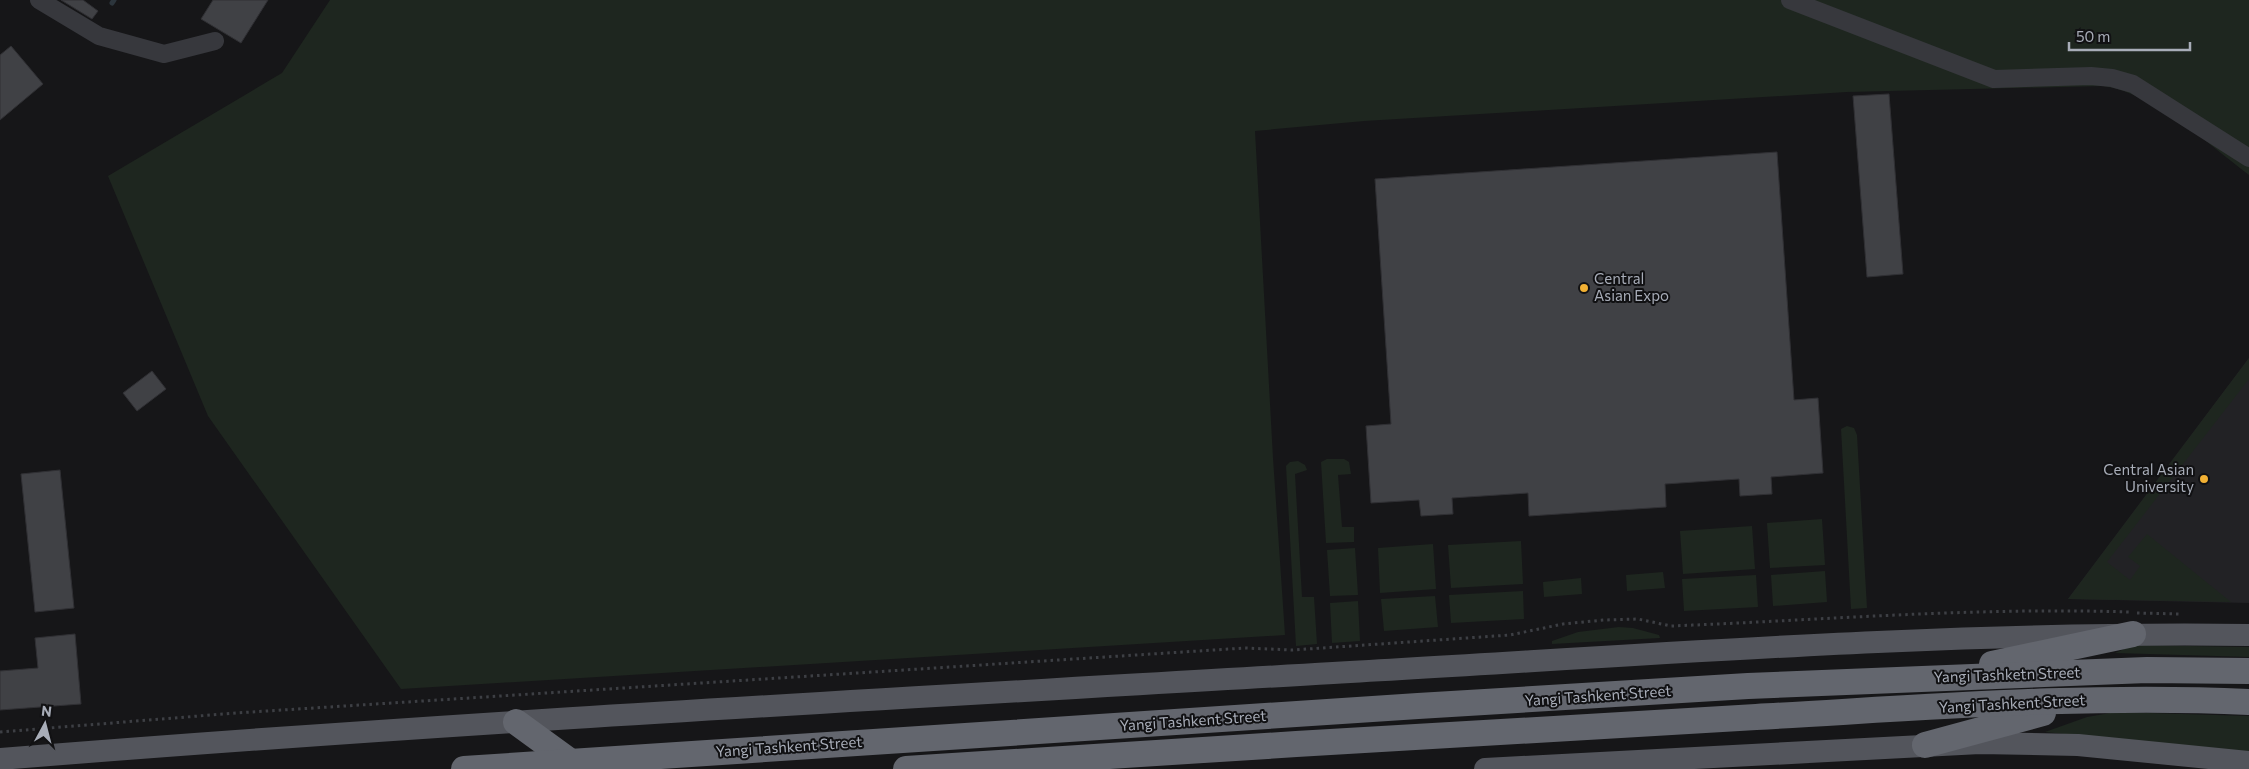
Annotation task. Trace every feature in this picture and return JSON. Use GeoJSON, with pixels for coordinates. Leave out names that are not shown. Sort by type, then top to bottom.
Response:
{"type":"FeatureCollection","features":[{"type":"Feature","properties":{"kind":"highway"},"geometry":{"type":"LineString","coordinates":[[1923,678],[2132,634]]}},
{"type":"Feature","properties":{"kind":"highway","name":"Yangi Tashkent Street"},"geometry":{"type":"LineString","coordinates":[[2091,672],[2204,669],[2249,671]]}},
{"type":"Feature","properties":{"kind":"highway","name":"Yangi Tashketn Street"},"geometry":{"type":"LineString","coordinates":[[1923,678],[2091,672]]}},
{"type":"Feature","properties":{"kind":"highway","name":"Yangi Tashkent Street"},"geometry":{"type":"LineString","coordinates":[[464,769],[1418,706],[1923,678]]}},
{"type":"Feature","properties":{"kind":"highway","name":"Yangi Tashkent Street"},"geometry":{"type":"LineString","coordinates":[[906,769],[1641,723],[2095,700],[2151,699],[2249,702]]}},
{"type":"Feature","properties":{"kind":"highway"},"geometry":{"type":"LineString","coordinates":[[1924,744],[2095,700]]}},
{"type":"Feature","properties":{"kind":"highway"},"geometry":{"type":"LineString","coordinates":[[516,722],[572,762]]}},
{"type":"Feature","properties":{"kind":"main road"},"geometry":{"type":"LineString","coordinates":[[0,759],[516,722],[1846,642],[2132,634],[2249,635]]}},
{"type":"Feature","properties":{"kind":"main road"},"geometry":{"type":"LineString","coordinates":[[1485,769],[1924,744],[1990,743],[2078,745],[2249,762]]}},
{"type":"Feature","properties":{"kind":"lane"},"geometry":{"type":"LineString","coordinates":[[39,0],[100,36],[164,54],[215,41]]}},
{"type":"Feature","properties":{"kind":"lane"},"geometry":{"type":"LineString","coordinates":[[1790,0],[1994,79],[2091,76],[2112,78],[2134,84],[2249,158]]}},
{"type":"Feature","properties":{"kind":"path"},"geometry":{"type":"LineString","coordinates":[[0,732],[236,713],[1245,648],[1293,650],[1510,635],[1563,624],[1604,620],[1638,619],[1671,626],[1975,611],[2056,610],[2181,614]]}},
{"type":"Feature","properties":{"kind":"shaded area"},"geometry":{"type":"Polygon","coordinates":[[[330,0],[2249,0],[2249,175],[2161,109],[2122,91],[2103,86],[1847,92],[1364,121],[1255,131],[1285,635],[401,689],[208,416],[108,176],[282,73],[330,0]]]}},
{"type":"Feature","properties":{"kind":"shaded area","name":"Central Asian University"},"geometry":{"type":"Polygon","coordinates":[[[2249,358],[2249,603],[2068,599],[2249,358]]]}},
{"type":"Feature","properties":{"kind":"shaded area"},"geometry":{"type":"Polygon","coordinates":[[[2249,358],[2249,379],[2107,562],[2130,580],[2140,566],[2128,557],[2147,534],[2231,602],[2068,599],[2249,358]]]}},
{"type":"Feature","properties":{"kind":"shaded area"},"geometry":{"type":"Polygon","coordinates":[[[1847,426],[1854,428],[1857,435],[1867,608],[1851,609],[1841,429],[1847,426]]]}},
{"type":"Feature","properties":{"kind":"shaded area"},"geometry":{"type":"Polygon","coordinates":[[[1327,459],[1344,459],[1349,462],[1351,474],[1338,475],[1342,527],[1354,527],[1354,542],[1326,543],[1321,462],[1327,459]]]}},
{"type":"Feature","properties":{"kind":"shaded area"},"geometry":{"type":"Polygon","coordinates":[[[1298,461],[1305,465],[1307,470],[1295,474],[1302,597],[1314,597],[1317,644],[1296,646],[1286,466],[1290,462],[1298,461]]]}},
{"type":"Feature","properties":{"kind":"shaded area"},"geometry":{"type":"Polygon","coordinates":[[[1822,519],[1825,565],[1770,568],[1767,523],[1822,519]]]}},
{"type":"Feature","properties":{"kind":"shaded area"},"geometry":{"type":"Polygon","coordinates":[[[1752,526],[1755,569],[1683,574],[1680,531],[1752,526]]]}},
{"type":"Feature","properties":{"kind":"shaded area"},"geometry":{"type":"Polygon","coordinates":[[[1521,541],[1523,584],[1451,588],[1448,545],[1521,541]]]}},
{"type":"Feature","properties":{"kind":"shaded area"},"geometry":{"type":"Polygon","coordinates":[[[1433,544],[1436,589],[1380,593],[1378,548],[1433,544]]]}},
{"type":"Feature","properties":{"kind":"shaded area"},"geometry":{"type":"Polygon","coordinates":[[[1355,548],[1358,595],[1330,596],[1327,550],[1355,548]]]}},
{"type":"Feature","properties":{"kind":"shaded area"},"geometry":{"type":"Polygon","coordinates":[[[1825,571],[1827,602],[1773,606],[1771,575],[1825,571]]]}},
{"type":"Feature","properties":{"kind":"shaded area"},"geometry":{"type":"Polygon","coordinates":[[[1663,572],[1665,588],[1627,591],[1626,575],[1663,572]]]}},
{"type":"Feature","properties":{"kind":"shaded area"},"geometry":{"type":"Polygon","coordinates":[[[1756,575],[1758,607],[1684,611],[1682,579],[1756,575]]]}},
{"type":"Feature","properties":{"kind":"shaded area"},"geometry":{"type":"Polygon","coordinates":[[[1581,578],[1582,594],[1544,597],[1543,582],[1581,578]]]}},
{"type":"Feature","properties":{"kind":"shaded area"},"geometry":{"type":"Polygon","coordinates":[[[1523,591],[1524,619],[1451,623],[1449,595],[1523,591]]]}},
{"type":"Feature","properties":{"kind":"shaded area"},"geometry":{"type":"Polygon","coordinates":[[[1435,596],[1438,627],[1384,631],[1381,599],[1435,596]]]}},
{"type":"Feature","properties":{"kind":"shaded area"},"geometry":{"type":"Polygon","coordinates":[[[1358,601],[1360,641],[1332,643],[1330,603],[1358,601]]]}},
{"type":"Feature","properties":{"kind":"shaded area"},"geometry":{"type":"Polygon","coordinates":[[[1619,627],[1633,628],[1659,635],[1660,638],[1552,644],[1552,641],[1578,632],[1619,627]]]}},
{"type":"Feature","properties":{"kind":"shaded area"},"geometry":{"type":"Polygon","coordinates":[[[2133,645],[2249,647],[2249,657],[2115,653],[2133,645]]]}},
{"type":"Feature","properties":{"kind":"shaded area"},"geometry":{"type":"Polygon","coordinates":[[[2116,712],[2249,716],[2249,753],[2045,732],[2087,717],[2116,712]]]}},
{"type":"Feature","properties":{"kind":"building"},"geometry":{"type":"Polygon","coordinates":[[[61,0],[83,0],[98,11],[92,19],[61,0]]]}},
{"type":"Feature","properties":{"kind":"building"},"geometry":{"type":"Polygon","coordinates":[[[213,0],[268,0],[241,43],[201,19],[213,0]]]}},
{"type":"Feature","properties":{"kind":"building"},"geometry":{"type":"Polygon","coordinates":[[[11,46],[43,84],[0,120],[0,55],[11,46]]]}},
{"type":"Feature","properties":{"kind":"building"},"geometry":{"type":"Polygon","coordinates":[[[1889,94],[1903,274],[1867,277],[1853,96],[1889,94]]]}},
{"type":"Feature","properties":{"kind":"building","name":"Central Asian Expo"},"geometry":{"type":"Polygon","coordinates":[[[1777,152],[1794,400],[1818,398],[1823,473],[1771,477],[1772,494],[1740,496],[1739,479],[1665,484],[1666,507],[1529,516],[1528,493],[1452,498],[1453,514],[1421,516],[1419,500],[1371,503],[1366,426],[1391,424],[1375,179],[1777,152]]]}},
{"type":"Feature","properties":{"kind":"building"},"geometry":{"type":"Polygon","coordinates":[[[152,371],[166,389],[137,411],[123,393],[152,371]]]}},
{"type":"Feature","properties":{"kind":"building"},"geometry":{"type":"Polygon","coordinates":[[[60,470],[74,608],[35,612],[21,474],[60,470]]]}},
{"type":"Feature","properties":{"kind":"building"},"geometry":{"type":"Polygon","coordinates":[[[75,634],[81,704],[0,710],[0,671],[38,668],[35,638],[75,634]]]}},
{"type":"Feature","properties":{"kind":"place","name":"Central Asian Expo"},"geometry":{"type":"Point","coordinates":[1584,288]}},
{"type":"Feature","properties":{"kind":"place","name":"Central Asian University"},"geometry":{"type":"Point","coordinates":[2204,479]}}]}
